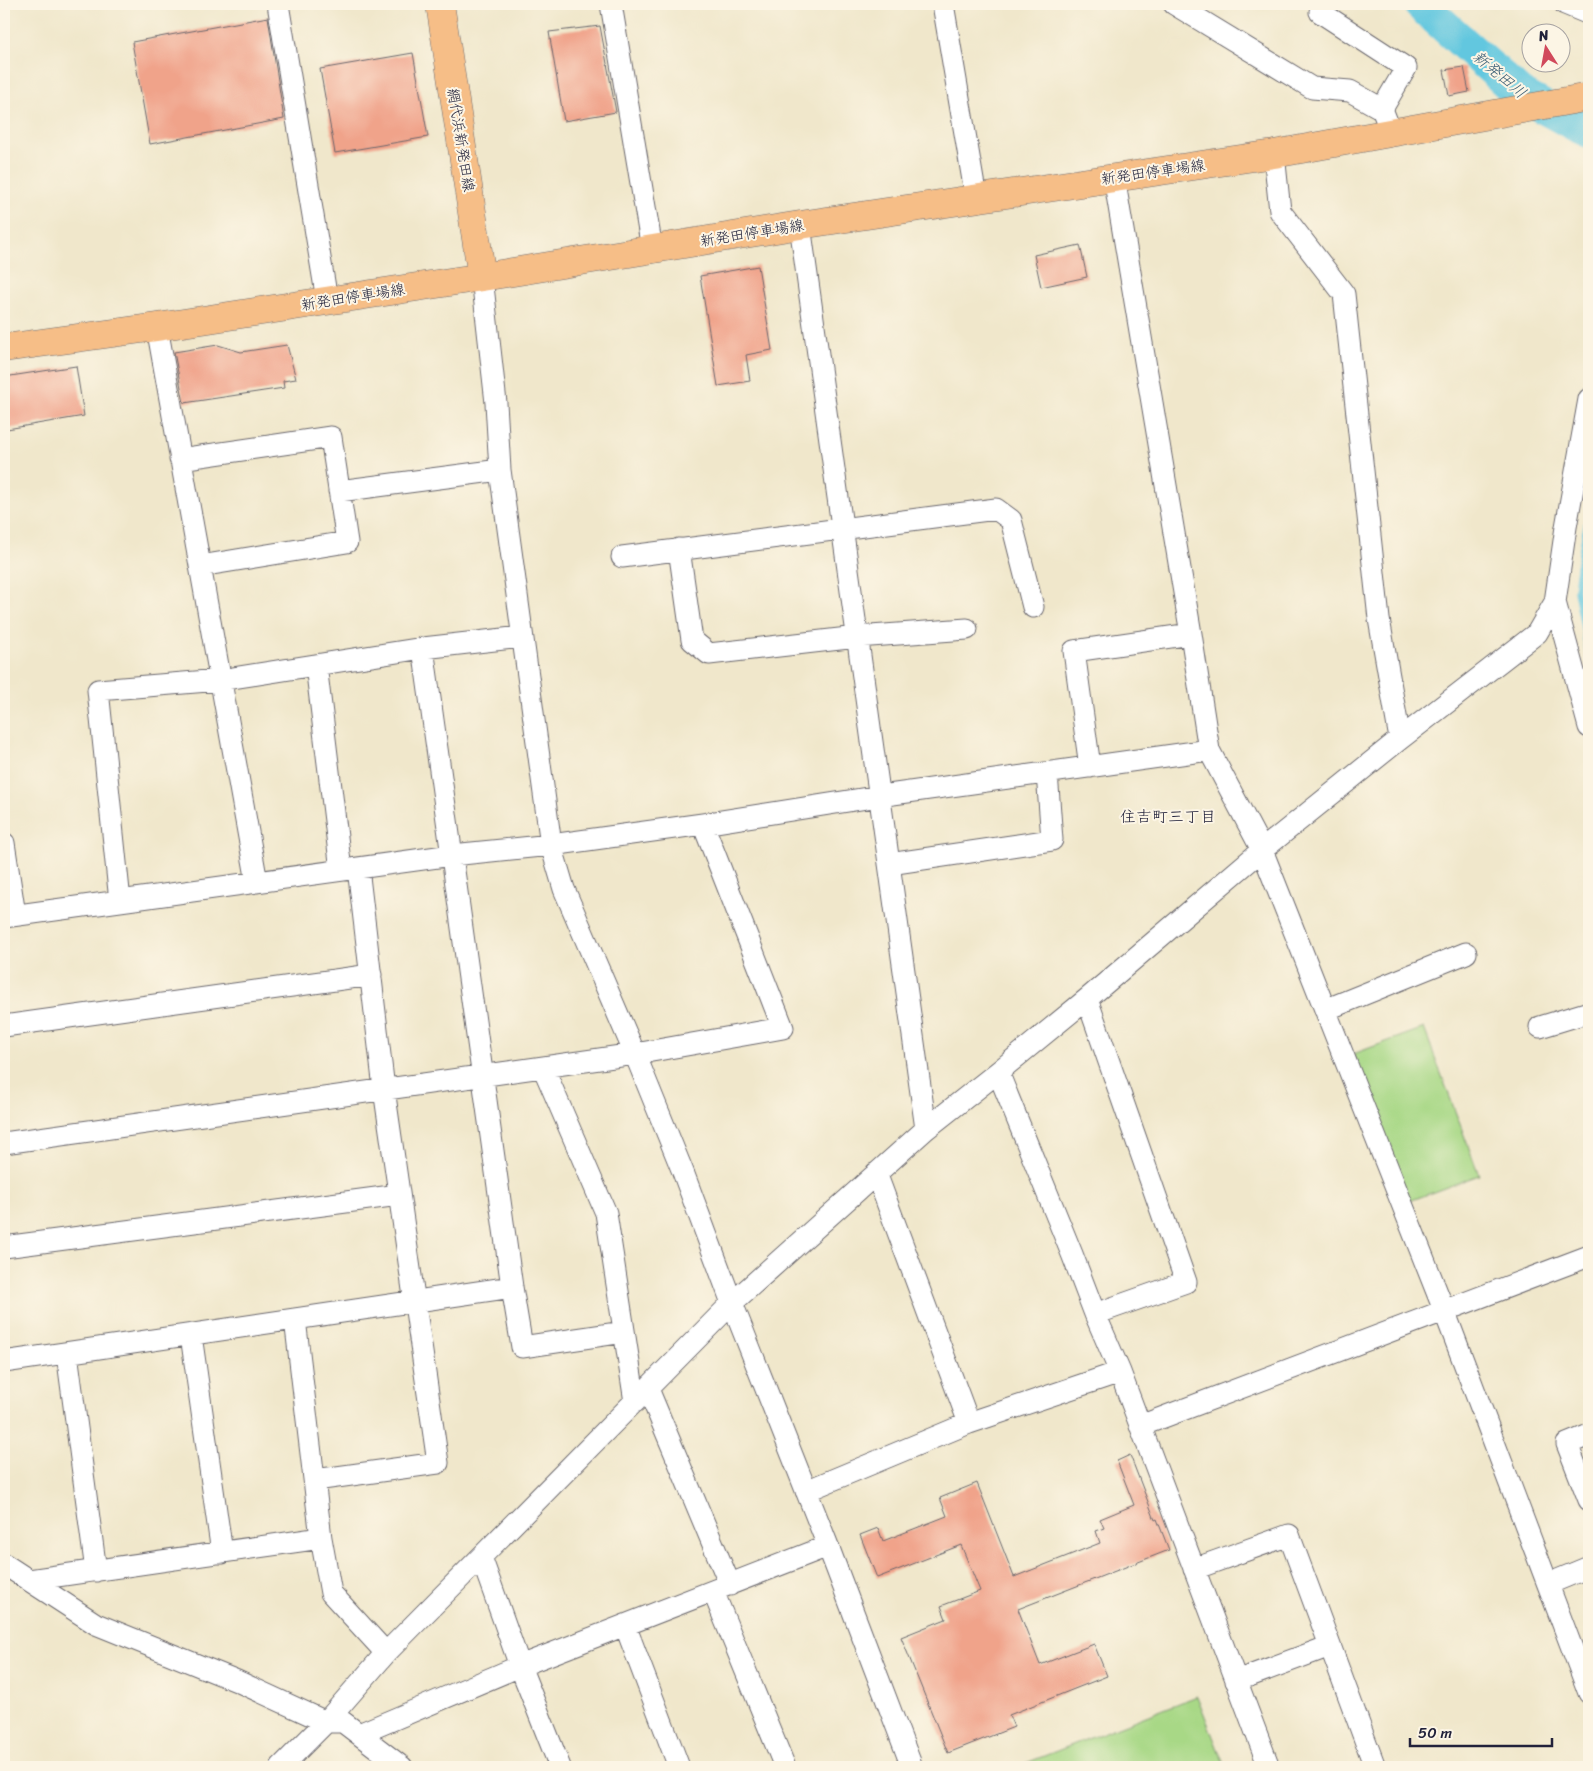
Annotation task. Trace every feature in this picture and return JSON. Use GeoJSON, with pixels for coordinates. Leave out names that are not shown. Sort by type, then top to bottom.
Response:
{"type":"FeatureCollection","features":[{"type":"Feature","properties":{"kind":"main road","name":"網代浜新発田線"},"geometry":{"type":"LineString","coordinates":[[440,4],[482,277]]}},
{"type":"Feature","properties":{"kind":"main road","name":"新発田停車場線"},"geometry":{"type":"LineString","coordinates":[[4,348],[157,327],[482,277],[800,225],[1274,154],[1386,121],[1500,113],[1589,97]]}},
{"type":"Feature","properties":{"kind":"street"},"geometry":{"type":"LineString","coordinates":[[278,4],[327,300]]}},
{"type":"Feature","properties":{"kind":"street"},"geometry":{"type":"LineString","coordinates":[[611,4],[652,249]]}},
{"type":"Feature","properties":{"kind":"street"},"geometry":{"type":"LineString","coordinates":[[943,4],[976,198]]}},
{"type":"Feature","properties":{"kind":"street"},"geometry":{"type":"LineString","coordinates":[[1174,4],[1312,88],[1350,92],[1386,121],[1406,68],[1320,12],[1324,4]]}},
{"type":"Feature","properties":{"kind":"street"},"geometry":{"type":"LineString","coordinates":[[1565,4],[1589,14]]}},
{"type":"Feature","properties":{"kind":"street"},"geometry":{"type":"LineString","coordinates":[[1274,154],[1280,210],[1344,294],[1379,618],[1400,739]]}},
{"type":"Feature","properties":{"kind":"street"},"geometry":{"type":"LineString","coordinates":[[1114,177],[1191,634],[1208,750],[1262,850],[1444,1310],[1589,1693]]}},
{"type":"Feature","properties":{"kind":"street"},"geometry":{"type":"LineString","coordinates":[[800,225],[926,1128]]}},
{"type":"Feature","properties":{"kind":"street"},"geometry":{"type":"LineString","coordinates":[[482,277],[496,403],[500,470],[551,845],[564,890],[635,1054],[683,1172],[912,1767]]}},
{"type":"Feature","properties":{"kind":"street"},"geometry":{"type":"LineString","coordinates":[[157,327],[257,882]]}},
{"type":"Feature","properties":{"kind":"street"},"geometry":{"type":"LineString","coordinates":[[281,1767],[326,1722],[386,1653],[732,1303],[926,1128],[1087,999],[1262,850],[1400,739],[1537,633],[1555,602],[1566,527],[1589,399]]}},
{"type":"Feature","properties":{"kind":"street"},"geometry":{"type":"LineString","coordinates":[[180,459],[331,437],[347,542],[200,566]]}},
{"type":"Feature","properties":{"kind":"street"},"geometry":{"type":"LineString","coordinates":[[339,491],[500,470]]}},
{"type":"Feature","properties":{"kind":"street"},"geometry":{"type":"LineString","coordinates":[[622,557],[996,509],[1011,520],[1032,607]]}},
{"type":"Feature","properties":{"kind":"street"},"geometry":{"type":"LineString","coordinates":[[679,549],[692,640],[709,654],[857,637],[967,629]]}},
{"type":"Feature","properties":{"kind":"street"},"geometry":{"type":"LineString","coordinates":[[1555,602],[1589,728]]}},
{"type":"Feature","properties":{"kind":"street"},"geometry":{"type":"LineString","coordinates":[[1090,767],[1074,652],[1191,634]]}},
{"type":"Feature","properties":{"kind":"street"},"geometry":{"type":"LineString","coordinates":[[120,901],[98,690],[220,680],[423,648],[522,637]]}},
{"type":"Feature","properties":{"kind":"street"},"geometry":{"type":"LineString","coordinates":[[423,648],[522,1347],[624,1332]]}},
{"type":"Feature","properties":{"kind":"street"},"geometry":{"type":"LineString","coordinates":[[314,1480],[438,1463],[384,1090],[371,975],[350,869],[316,665]]}},
{"type":"Feature","properties":{"kind":"street"},"geometry":{"type":"LineString","coordinates":[[4,843],[9,916],[452,855],[551,845],[703,824],[880,796],[1208,750]]}},
{"type":"Feature","properties":{"kind":"street"},"geometry":{"type":"LineString","coordinates":[[889,864],[1052,840],[1047,773]]}},
{"type":"Feature","properties":{"kind":"street"},"geometry":{"type":"LineString","coordinates":[[4,1143],[635,1054],[783,1028],[703,824]]}},
{"type":"Feature","properties":{"kind":"street"},"geometry":{"type":"LineString","coordinates":[[1325,1010],[1466,953]]}},
{"type":"Feature","properties":{"kind":"street"},"geometry":{"type":"LineString","coordinates":[[4,1026],[371,975]]}},
{"type":"Feature","properties":{"kind":"street"},"geometry":{"type":"LineString","coordinates":[[1087,999],[1186,1282],[1095,1314]]}},
{"type":"Feature","properties":{"kind":"street"},"geometry":{"type":"LineString","coordinates":[[1540,1027],[1589,1012]]}},
{"type":"Feature","properties":{"kind":"street"},"geometry":{"type":"LineString","coordinates":[[544,1067],[606,1213],[624,1332],[642,1395],[721,1588],[785,1767]]}},
{"type":"Feature","properties":{"kind":"street"},"geometry":{"type":"LineString","coordinates":[[998,1072],[1120,1372],[1269,1767]]}},
{"type":"Feature","properties":{"kind":"street"},"geometry":{"type":"LineString","coordinates":[[876,1173],[969,1424]]}},
{"type":"Feature","properties":{"kind":"street"},"geometry":{"type":"LineString","coordinates":[[4,1247],[399,1195]]}},
{"type":"Feature","properties":{"kind":"street"},"geometry":{"type":"LineString","coordinates":[[1140,1426],[1589,1256]]}},
{"type":"Feature","properties":{"kind":"street"},"geometry":{"type":"LineString","coordinates":[[4,1362],[512,1287]]}},
{"type":"Feature","properties":{"kind":"street"},"geometry":{"type":"LineString","coordinates":[[295,1319],[321,1538],[331,1593],[386,1653]]}},
{"type":"Feature","properties":{"kind":"street"},"geometry":{"type":"LineString","coordinates":[[191,1335],[222,1553]]}},
{"type":"Feature","properties":{"kind":"street"},"geometry":{"type":"LineString","coordinates":[[67,1353],[96,1571]]}},
{"type":"Feature","properties":{"kind":"street"},"geometry":{"type":"LineString","coordinates":[[806,1491],[969,1424],[1120,1372]]}},
{"type":"Feature","properties":{"kind":"street"},"geometry":{"type":"LineString","coordinates":[[1589,1434],[1567,1444],[1589,1500]]}},
{"type":"Feature","properties":{"kind":"street"},"geometry":{"type":"LineString","coordinates":[[1194,1570],[1290,1536],[1375,1767]]}},
{"type":"Feature","properties":{"kind":"street"},"geometry":{"type":"LineString","coordinates":[[29,1580],[321,1538]]}},
{"type":"Feature","properties":{"kind":"street"},"geometry":{"type":"LineString","coordinates":[[359,1734],[520,1666],[828,1546]]}},
{"type":"Feature","properties":{"kind":"street"},"geometry":{"type":"LineString","coordinates":[[481,1557],[520,1666],[560,1767]]}},
{"type":"Feature","properties":{"kind":"street"},"geometry":{"type":"LineString","coordinates":[[4,1564],[96,1624],[237,1681],[326,1722],[344,1722],[402,1767]]}},
{"type":"Feature","properties":{"kind":"street"},"geometry":{"type":"LineString","coordinates":[[1548,1584],[1589,1567]]}},
{"type":"Feature","properties":{"kind":"street"},"geometry":{"type":"LineString","coordinates":[[625,1626],[679,1767]]}},
{"type":"Feature","properties":{"kind":"street"},"geometry":{"type":"LineString","coordinates":[[1236,1681],[1330,1646]]}},
{"type":"Feature","properties":{"kind":"green space"},"geometry":{"type":"Polygon","coordinates":[[[1424,1028],[1479,1175],[1407,1202],[1353,1054],[1424,1028]]]}},
{"type":"Feature","properties":{"kind":"green space"},"geometry":{"type":"Polygon","coordinates":[[[1197,1696],[1225,1767],[1016,1767],[1197,1696]]]}},
{"type":"Feature","properties":{"kind":"building"},"geometry":{"type":"Polygon","coordinates":[[[268,17],[284,119],[150,144],[132,42],[268,17]]]}},
{"type":"Feature","properties":{"kind":"building"},"geometry":{"type":"Polygon","coordinates":[[[600,26],[616,112],[564,121],[549,32],[600,26]]]}},
{"type":"Feature","properties":{"kind":"building"},"geometry":{"type":"Polygon","coordinates":[[[413,53],[428,137],[335,153],[320,69],[413,53]]]}},
{"type":"Feature","properties":{"kind":"building"},"geometry":{"type":"Polygon","coordinates":[[[1464,67],[1469,92],[1449,96],[1444,70],[1464,67]]]}},
{"type":"Feature","properties":{"kind":"building"},"geometry":{"type":"Polygon","coordinates":[[[1080,245],[1087,277],[1041,287],[1034,255],[1080,245]]]}},
{"type":"Feature","properties":{"kind":"building"},"geometry":{"type":"Polygon","coordinates":[[[758,266],[772,350],[746,355],[750,381],[718,386],[700,276],[758,266]]]}},
{"type":"Feature","properties":{"kind":"building"},"geometry":{"type":"Polygon","coordinates":[[[218,345],[241,352],[287,345],[296,379],[283,381],[284,388],[184,403],[174,352],[218,345]]]}},
{"type":"Feature","properties":{"kind":"building"},"geometry":{"type":"Polygon","coordinates":[[[76,366],[84,416],[7,429],[4,408],[4,377],[76,366]]]}},
{"type":"Feature","properties":{"kind":"building"},"geometry":{"type":"Polygon","coordinates":[[[1130,1455],[1155,1520],[1157,1519],[1169,1550],[1018,1609],[1040,1665],[1094,1644],[1107,1676],[1009,1715],[1014,1727],[948,1753],[901,1637],[946,1619],[941,1606],[980,1591],[961,1545],[877,1578],[860,1535],[878,1528],[883,1541],[947,1516],[940,1498],[977,1483],[1014,1577],[1100,1543],[1096,1531],[1104,1528],[1100,1519],[1134,1505],[1117,1461],[1130,1455]]]}},
{"type":"Feature","properties":{"kind":"waterway","name":"新発田川"},"geometry":{"type":"LineString","coordinates":[[1420,4],[1520,94],[1589,131]]}},
{"type":"Feature","properties":{"kind":"waterway"},"geometry":{"type":"LineString","coordinates":[[1589,510],[1576,590],[1589,659]]}},
{"type":"Feature","properties":{"kind":"district","name":"住吉町三丁目"},"geometry":{"type":"Point","coordinates":[1168,816]}}]}
